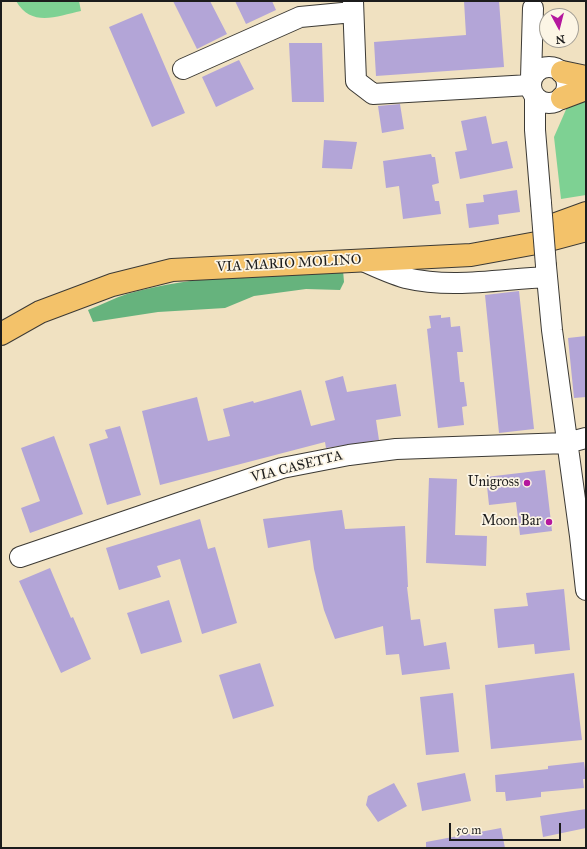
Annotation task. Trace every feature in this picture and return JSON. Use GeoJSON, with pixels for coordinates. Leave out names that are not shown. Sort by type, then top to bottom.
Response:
{"type":"FeatureCollection","features":[{"type":"Feature","properties":{"kind":"main road"},"geometry":{"type":"LineString","coordinates":[[555,70],[586,77]]}},
{"type":"Feature","properties":{"kind":"main road"},"geometry":{"type":"LineString","coordinates":[[559,100],[586,89]]}},
{"type":"Feature","properties":{"kind":"main road","name":"VIA MARIO MOLINO"},"geometry":{"type":"LineString","coordinates":[[1,317],[34,299],[102,273],[170,258],[471,241],[550,226],[586,213]]}},
{"type":"Feature","properties":{"kind":"main road","name":"VIA MARIO MOLINO"},"geometry":{"type":"LineString","coordinates":[[1,334],[40,312],[112,285],[172,270],[472,255],[542,242],[586,230]]}},
{"type":"Feature","properties":{"kind":"street"},"geometry":{"type":"LineString","coordinates":[[533,4],[539,34],[555,70],[567,82],[565,94],[559,100],[545,128],[540,166]]}},
{"type":"Feature","properties":{"kind":"street"},"geometry":{"type":"LineString","coordinates":[[533,4],[532,87],[540,166],[546,271],[567,443],[583,535],[586,590]]}},
{"type":"Feature","properties":{"kind":"street"},"geometry":{"type":"LineString","coordinates":[[183,69],[300,17],[353,7],[356,81],[373,94],[532,87]]}},
{"type":"Feature","properties":{"kind":"street"},"geometry":{"type":"LineString","coordinates":[[532,87],[538,70],[555,70]]}},
{"type":"Feature","properties":{"kind":"street"},"geometry":{"type":"LineString","coordinates":[[532,87],[545,103],[559,100]]}},
{"type":"Feature","properties":{"kind":"street"},"geometry":{"type":"LineString","coordinates":[[361,260],[391,274],[424,282],[456,283],[546,271]]}},
{"type":"Feature","properties":{"kind":"street","name":"VIA CASETTA"},"geometry":{"type":"LineString","coordinates":[[20,557],[282,468],[319,460],[396,449],[567,443],[586,438]]}},
{"type":"Feature","properties":{"kind":"green space"},"geometry":{"type":"Polygon","coordinates":[[[16,1],[79,1],[81,11],[54,17],[37,17],[30,15],[22,9],[16,1]]]}},
{"type":"Feature","properties":{"kind":"green space"},"geometry":{"type":"Polygon","coordinates":[[[586,100],[586,195],[561,199],[554,137],[568,105],[586,100]]]}},
{"type":"Feature","properties":{"kind":"green space"},"geometry":{"type":"Polygon","coordinates":[[[343,270],[344,282],[340,290],[306,289],[254,296],[225,308],[158,312],[93,322],[88,310],[117,297],[153,287],[180,282],[261,274],[343,270]]]}},
{"type":"Feature","properties":{"kind":"building"},"geometry":{"type":"Polygon","coordinates":[[[173,1],[210,1],[227,34],[197,49],[173,1]]]}},
{"type":"Feature","properties":{"kind":"building"},"geometry":{"type":"Polygon","coordinates":[[[235,1],[272,1],[276,10],[246,24],[235,1]]]}},
{"type":"Feature","properties":{"kind":"building"},"geometry":{"type":"Polygon","coordinates":[[[464,1],[499,1],[504,67],[376,76],[374,42],[466,35],[464,1]]]}},
{"type":"Feature","properties":{"kind":"building"},"geometry":{"type":"Polygon","coordinates":[[[142,13],[185,113],[152,127],[109,27],[142,13]]]}},
{"type":"Feature","properties":{"kind":"building"},"geometry":{"type":"Polygon","coordinates":[[[289,43],[322,43],[324,102],[292,102],[289,43]]]}},
{"type":"Feature","properties":{"kind":"building"},"geometry":{"type":"Polygon","coordinates":[[[239,60],[254,89],[216,107],[202,77],[239,60]]]}},
{"type":"Feature","properties":{"kind":"building"},"geometry":{"type":"Polygon","coordinates":[[[400,104],[404,129],[382,133],[378,106],[400,104]]]}},
{"type":"Feature","properties":{"kind":"building"},"geometry":{"type":"Polygon","coordinates":[[[486,116],[492,144],[507,141],[513,168],[460,179],[455,152],[467,150],[461,121],[486,116]]]}},
{"type":"Feature","properties":{"kind":"building"},"geometry":{"type":"Polygon","coordinates":[[[324,140],[357,142],[352,169],[322,168],[324,140]]]}},
{"type":"Feature","properties":{"kind":"building"},"geometry":{"type":"Polygon","coordinates":[[[431,154],[432,157],[435,157],[439,183],[432,185],[435,201],[439,201],[441,214],[403,219],[399,186],[386,188],[383,161],[431,154]]]}},
{"type":"Feature","properties":{"kind":"building"},"geometry":{"type":"Polygon","coordinates":[[[517,190],[520,212],[498,215],[499,224],[469,228],[466,204],[484,202],[483,195],[517,190]]]}},
{"type":"Feature","properties":{"kind":"building"},"geometry":{"type":"Polygon","coordinates":[[[519,291],[534,429],[499,433],[485,295],[519,291]]]}},
{"type":"Feature","properties":{"kind":"building"},"geometry":{"type":"Polygon","coordinates":[[[441,315],[441,318],[450,317],[451,327],[460,326],[463,352],[457,352],[460,382],[464,382],[467,406],[462,407],[464,425],[438,428],[427,329],[431,328],[429,316],[441,315]]]}},
{"type":"Feature","properties":{"kind":"building"},"geometry":{"type":"Polygon","coordinates":[[[586,336],[586,397],[574,398],[568,338],[586,336]]]}},
{"type":"Feature","properties":{"kind":"building"},"geometry":{"type":"Polygon","coordinates":[[[343,376],[347,392],[396,384],[401,416],[376,420],[379,440],[326,448],[325,442],[160,485],[142,411],[197,397],[208,441],[230,436],[223,409],[253,401],[254,403],[301,390],[311,426],[335,420],[325,381],[343,376]]]}},
{"type":"Feature","properties":{"kind":"building"},"geometry":{"type":"Polygon","coordinates":[[[120,426],[141,495],[107,505],[89,444],[108,438],[105,430],[120,426]]]}},
{"type":"Feature","properties":{"kind":"building"},"geometry":{"type":"Polygon","coordinates":[[[54,436],[83,514],[30,533],[21,508],[40,501],[21,448],[54,436]]]}},
{"type":"Feature","properties":{"kind":"building"},"geometry":{"type":"Polygon","coordinates":[[[545,470],[552,531],[520,535],[516,502],[489,505],[486,477],[545,470]]]}},
{"type":"Feature","properties":{"kind":"building"},"geometry":{"type":"Polygon","coordinates":[[[429,478],[457,479],[455,535],[487,536],[486,566],[426,563],[429,478]]]}},
{"type":"Feature","properties":{"kind":"building"},"geometry":{"type":"Polygon","coordinates":[[[342,510],[345,529],[405,526],[407,587],[411,620],[420,619],[424,646],[446,642],[450,669],[402,675],[399,654],[386,655],[383,626],[335,639],[324,610],[314,569],[310,540],[268,548],[263,519],[342,510]]]}},
{"type":"Feature","properties":{"kind":"building"},"geometry":{"type":"Polygon","coordinates":[[[200,519],[208,549],[215,547],[237,623],[202,634],[180,559],[157,566],[161,577],[119,590],[106,548],[200,519]]]}},
{"type":"Feature","properties":{"kind":"building"},"geometry":{"type":"Polygon","coordinates":[[[50,568],[71,618],[73,617],[91,659],[61,673],[19,581],[50,568]]]}},
{"type":"Feature","properties":{"kind":"building"},"geometry":{"type":"Polygon","coordinates":[[[564,589],[570,650],[535,654],[534,644],[498,648],[494,609],[528,606],[526,593],[564,589]]]}},
{"type":"Feature","properties":{"kind":"building"},"geometry":{"type":"Polygon","coordinates":[[[169,600],[182,642],[141,654],[127,613],[169,600]]]}},
{"type":"Feature","properties":{"kind":"building"},"geometry":{"type":"Polygon","coordinates":[[[260,663],[274,706],[233,719],[219,675],[260,663]]]}},
{"type":"Feature","properties":{"kind":"building"},"geometry":{"type":"Polygon","coordinates":[[[574,673],[582,740],[491,749],[485,685],[574,673]]]}},
{"type":"Feature","properties":{"kind":"building"},"geometry":{"type":"Polygon","coordinates":[[[453,693],[459,752],[426,755],[420,697],[453,693]]]}},
{"type":"Feature","properties":{"kind":"building"},"geometry":{"type":"Polygon","coordinates":[[[584,762],[586,779],[583,779],[584,788],[541,792],[541,797],[506,801],[505,792],[496,792],[495,775],[548,769],[548,766],[584,762]]]}},
{"type":"Feature","properties":{"kind":"building"},"geometry":{"type":"Polygon","coordinates":[[[465,773],[471,801],[422,811],[417,783],[465,773]]]}},
{"type":"Feature","properties":{"kind":"building"},"geometry":{"type":"Polygon","coordinates":[[[394,783],[407,806],[378,822],[366,805],[368,796],[394,783]]]}},
{"type":"Feature","properties":{"kind":"building"},"geometry":{"type":"Polygon","coordinates":[[[586,809],[586,828],[543,837],[540,816],[586,809]]]}},
{"type":"Feature","properties":{"kind":"building"},"geometry":{"type":"Polygon","coordinates":[[[501,828],[505,848],[426,848],[426,842],[501,828]]]}},
{"type":"Feature","properties":{"kind":"place","name":"Unigross"},"geometry":{"type":"Point","coordinates":[527,483]}},
{"type":"Feature","properties":{"kind":"place","name":"Moon Bar"},"geometry":{"type":"Point","coordinates":[549,522]}}]}
